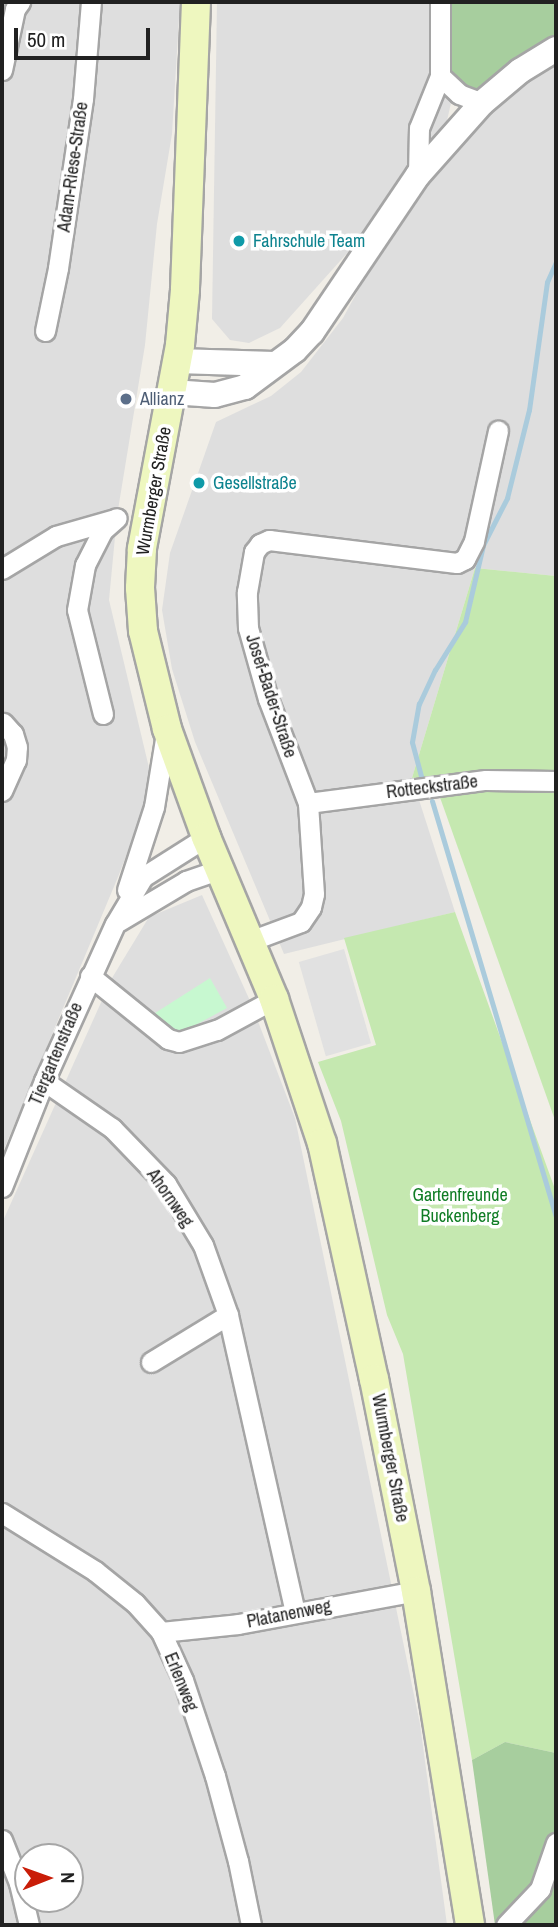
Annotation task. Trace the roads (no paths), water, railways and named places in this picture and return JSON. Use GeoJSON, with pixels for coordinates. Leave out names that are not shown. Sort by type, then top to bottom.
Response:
{"type":"FeatureCollection","features":[{"type":"Feature","properties":{"kind":"main road","name":"Wurmberger Straße"},"geometry":{"type":"LineString","coordinates":[[196,2],[189,231],[177,361],[146,518],[140,588],[143,631],[167,729],[206,837],[274,999],[322,1143],[374,1379],[416,1591],[470,1925]]}},
{"type":"Feature","properties":{"kind":"street"},"geometry":{"type":"LineString","coordinates":[[2,70],[15,9],[20,2]]}},
{"type":"Feature","properties":{"kind":"street","name":"Adam-Riese-Straße"},"geometry":{"type":"LineString","coordinates":[[45,331],[58,268],[83,99],[91,2]]}},
{"type":"Feature","properties":{"kind":"street"},"geometry":{"type":"LineString","coordinates":[[418,175],[419,128],[440,76],[440,2]]}},
{"type":"Feature","properties":{"kind":"street"},"geometry":{"type":"LineString","coordinates":[[172,392],[215,395],[245,387],[295,350],[312,332],[418,175],[482,103],[520,71],[556,49]]}},
{"type":"Feature","properties":{"kind":"street"},"geometry":{"type":"LineString","coordinates":[[440,76],[458,94],[482,103]]}},
{"type":"Feature","properties":{"kind":"street"},"geometry":{"type":"LineString","coordinates":[[177,361],[274,364]]}},
{"type":"Feature","properties":{"kind":"street","name":"Josef-Bader-Straße"},"geometry":{"type":"LineString","coordinates":[[250,941],[301,922],[311,907],[314,864],[307,803],[254,656],[247,592],[254,552],[260,544],[269,540],[457,563],[466,559],[474,541],[498,431]]}},
{"type":"Feature","properties":{"kind":"street"},"geometry":{"type":"LineString","coordinates":[[103,714],[77,610],[85,565],[103,530],[117,518]]}},
{"type":"Feature","properties":{"kind":"street"},"geometry":{"type":"LineString","coordinates":[[2,569],[56,536],[117,518],[146,518]]}},
{"type":"Feature","properties":{"kind":"street"},"geometry":{"type":"LineString","coordinates":[[2,791],[16,760],[17,747],[13,734],[3,723]]}},
{"type":"Feature","properties":{"kind":"street","name":"Tiergartenstraße"},"geometry":{"type":"LineString","coordinates":[[115,924],[154,807],[167,729]]}},
{"type":"Feature","properties":{"kind":"street","name":"Rotteckstraße"},"geometry":{"type":"LineString","coordinates":[[307,803],[486,780],[556,780]]}},
{"type":"Feature","properties":{"kind":"street","name":"Tiergartenstraße"},"geometry":{"type":"LineString","coordinates":[[2,1187],[44,1081],[115,924],[143,877],[206,837]]}},
{"type":"Feature","properties":{"kind":"street"},"geometry":{"type":"LineString","coordinates":[[115,924],[186,881],[220,869]]}},
{"type":"Feature","properties":{"kind":"street"},"geometry":{"type":"LineString","coordinates":[[90,976],[168,1039],[178,1042],[217,1030],[274,999]]}},
{"type":"Feature","properties":{"kind":"street","name":"Ahornweg"},"geometry":{"type":"LineString","coordinates":[[44,1081],[112,1128],[166,1184],[203,1245],[228,1315],[295,1612]]}},
{"type":"Feature","properties":{"kind":"street"},"geometry":{"type":"LineString","coordinates":[[151,1362],[228,1315]]}},
{"type":"Feature","properties":{"kind":"street","name":"Erlenweg"},"geometry":{"type":"LineString","coordinates":[[2,1513],[95,1571],[135,1603],[161,1632],[183,1680],[215,1776],[238,1861],[251,1925]]}},
{"type":"Feature","properties":{"kind":"street","name":"Platanenweg"},"geometry":{"type":"LineString","coordinates":[[161,1632],[238,1624],[416,1591]]}},
{"type":"Feature","properties":{"kind":"street"},"geometry":{"type":"LineString","coordinates":[[2,1840],[19,1883],[29,1925]]}},
{"type":"Feature","properties":{"kind":"street"},"geometry":{"type":"LineString","coordinates":[[506,1925],[540,1889],[556,1843]]}},
{"type":"Feature","properties":{"kind":"waterway"},"geometry":{"type":"LineString","coordinates":[[421,776],[412,742],[419,704],[435,670],[465,622],[483,545],[507,498],[529,410],[547,282],[556,262]]}},
{"type":"Feature","properties":{"kind":"waterway"},"geometry":{"type":"LineString","coordinates":[[432,801],[556,1216]]}},
{"type":"Feature","properties":{"kind":"place","name":"Fahrschule Team"},"geometry":{"type":"Point","coordinates":[239,241]}},
{"type":"Feature","properties":{"kind":"place","name":"Allianz"},"geometry":{"type":"Point","coordinates":[126,399]}},
{"type":"Feature","properties":{"kind":"place","name":"Gesellstraße"},"geometry":{"type":"Point","coordinates":[199,483]}},
{"type":"Feature","properties":{"kind":"park label","name":"Gartenfreunde Buckenberg"},"geometry":{"type":"Point","coordinates":[460,1206]}}]}
